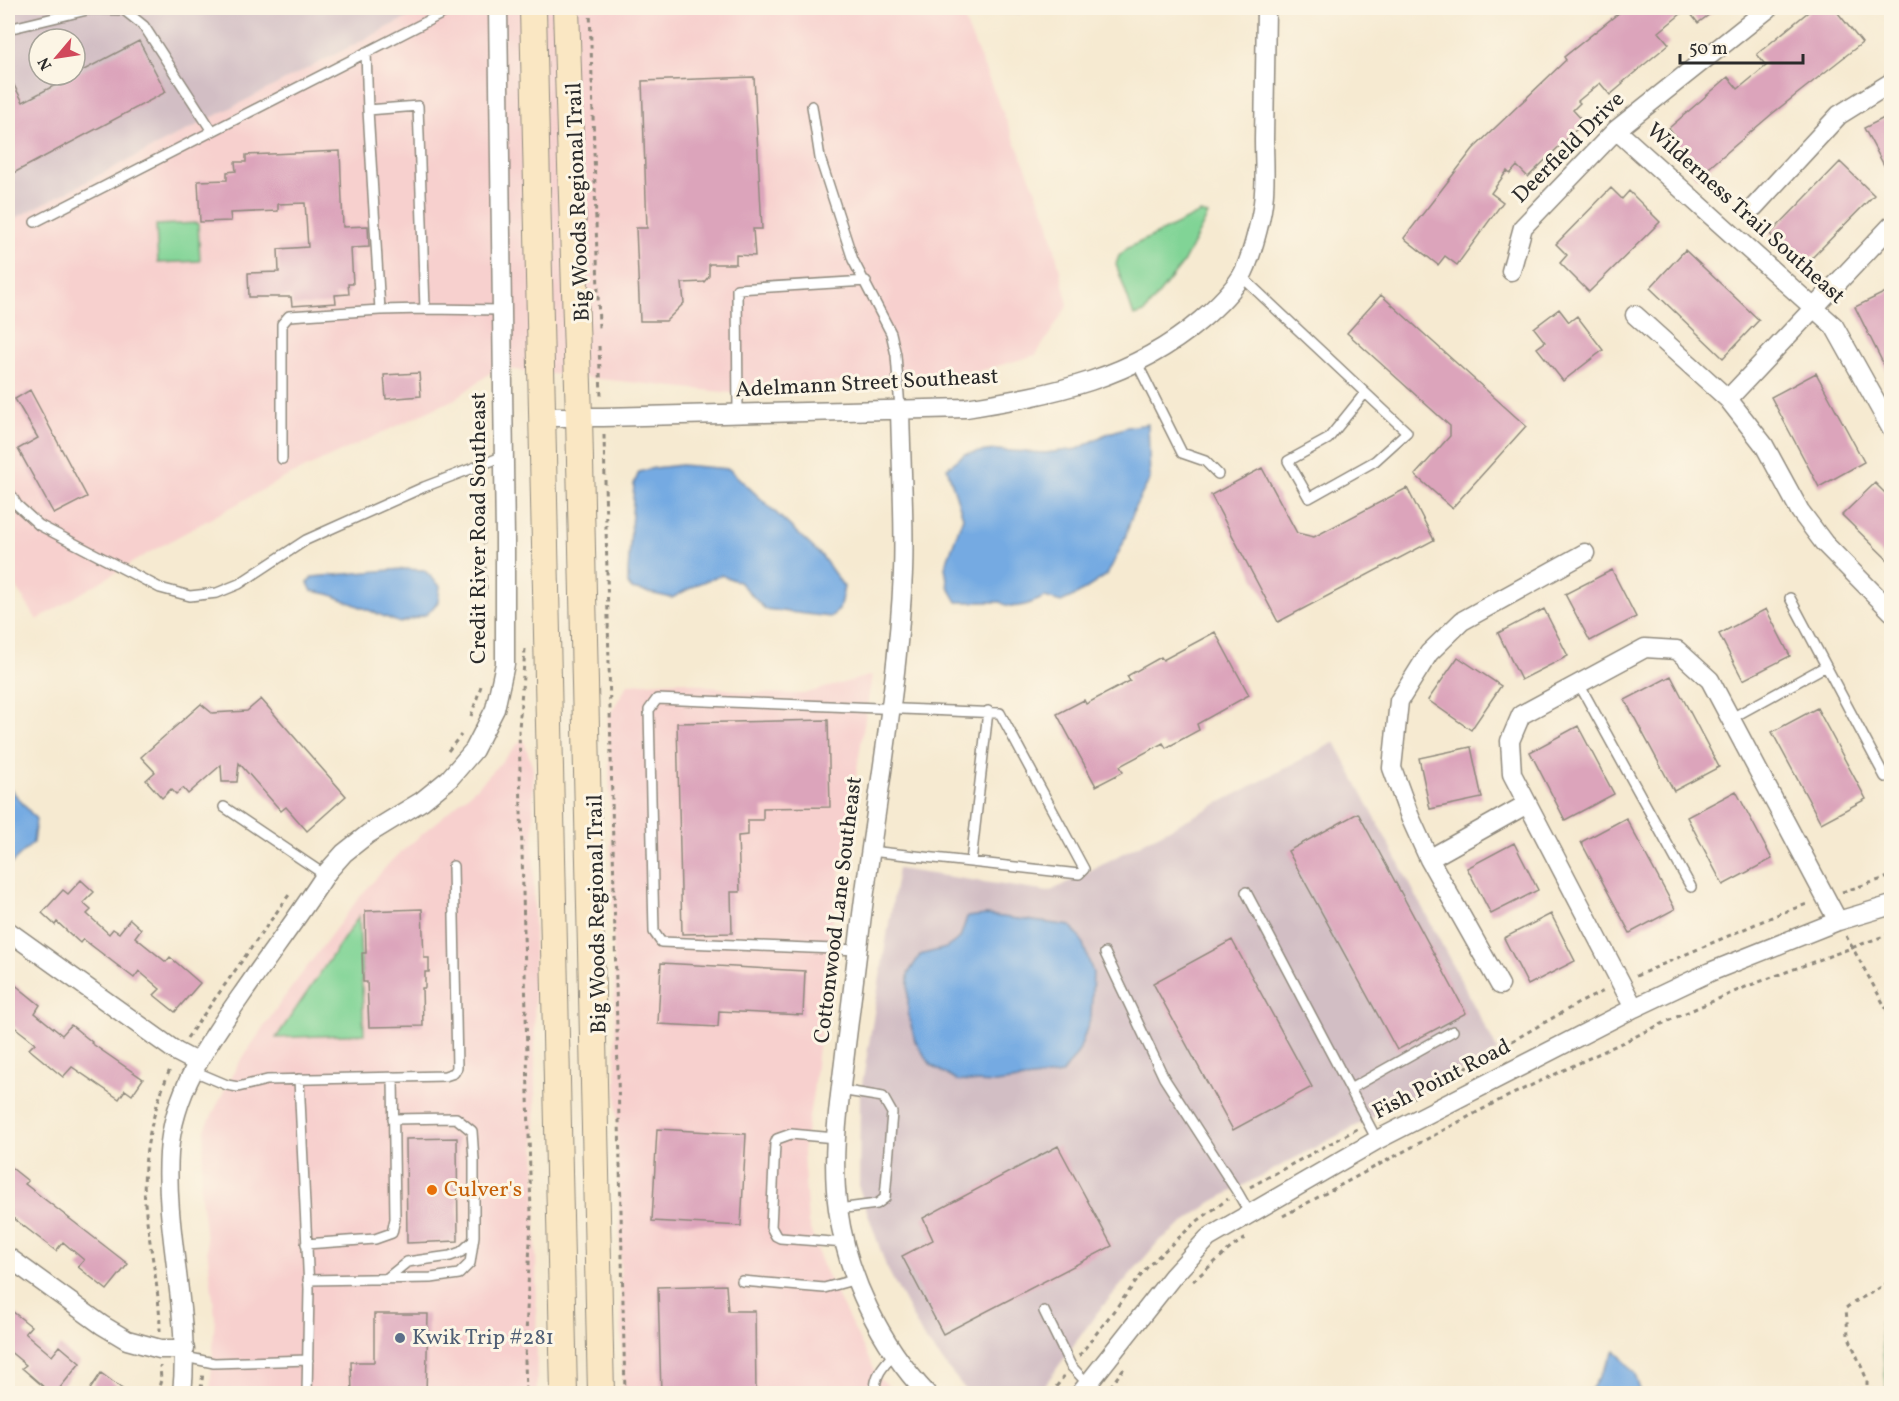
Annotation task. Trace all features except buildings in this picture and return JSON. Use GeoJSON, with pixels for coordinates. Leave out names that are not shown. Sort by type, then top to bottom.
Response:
{"type":"FeatureCollection","features":[{"type":"Feature","properties":{"kind":"main road"},"geometry":{"type":"LineString","coordinates":[[533,8],[564,1394]]}},
{"type":"Feature","properties":{"kind":"main road"},"geometry":{"type":"LineString","coordinates":[[566,8],[579,416],[601,1394]]}},
{"type":"Feature","properties":{"kind":"street","name":"Credit River Road Southeast"},"geometry":{"type":"LineString","coordinates":[[182,1394],[185,1353],[183,1318],[169,1207],[169,1152],[178,1101],[208,1043],[325,875],[344,854],[368,834],[422,801],[449,779],[474,750],[495,709],[505,664],[498,8]]}},
{"type":"Feature","properties":{"kind":"street","name":"Adelmann Street Southeast"},"geometry":{"type":"LineString","coordinates":[[543,417],[966,408],[1018,400],[1106,377],[1137,363],[1181,337],[1217,306],[1242,277],[1256,235],[1263,202],[1266,8]]}},
{"type":"Feature","properties":{"kind":"street","name":"Deerfield Drive"},"geometry":{"type":"LineString","coordinates":[[1511,271],[1523,227],[1616,130],[1769,8]]}},
{"type":"Feature","properties":{"kind":"street"},"geometry":{"type":"LineString","coordinates":[[1754,207],[1839,115],[1892,82]]}},
{"type":"Feature","properties":{"kind":"street","name":"Wilderness Trail Southeast"},"geometry":{"type":"LineString","coordinates":[[1616,130],[1834,326],[1892,430]]}},
{"type":"Feature","properties":{"kind":"street"},"geometry":{"type":"LineString","coordinates":[[1728,399],[1892,225]]}},
{"type":"Feature","properties":{"kind":"street"},"geometry":{"type":"LineString","coordinates":[[1635,315],[1728,399],[1764,445],[1800,511],[1824,543],[1892,612]]}},
{"type":"Feature","properties":{"kind":"street","name":"Cottonwood Lane Southeast"},"geometry":{"type":"LineString","coordinates":[[900,410],[903,570],[890,707],[840,1090],[835,1138],[835,1172],[838,1209],[845,1243],[868,1309],[895,1353],[927,1394]]}},
{"type":"Feature","properties":{"kind":"street"},"geometry":{"type":"LineString","coordinates":[[1500,985],[1429,859],[1392,768],[1399,701],[1429,653],[1462,621],[1586,553]]}},
{"type":"Feature","properties":{"kind":"street"},"geometry":{"type":"LineString","coordinates":[[1634,1008],[1512,774],[1510,741],[1521,715],[1645,648],[1677,650],[1710,680],[1838,921]]}},
{"type":"Feature","properties":{"kind":"street"},"geometry":{"type":"LineString","coordinates":[[1429,859],[1527,804]]}},
{"type":"Feature","properties":{"kind":"street","name":"Fish Point Road"},"geometry":{"type":"LineString","coordinates":[[1084,1389],[1131,1326],[1208,1238],[1377,1140],[1634,1008],[1710,972],[1838,921],[1892,905]]}},
{"type":"Feature","properties":{"kind":"street"},"geometry":{"type":"LineString","coordinates":[[8,931],[196,1067]]}},
{"type":"Feature","properties":{"kind":"street"},"geometry":{"type":"LineString","coordinates":[[8,1257],[126,1340],[185,1353]]}},
{"type":"Feature","properties":{"kind":"lane"},"geometry":{"type":"LineString","coordinates":[[35,222],[453,8]]}},
{"type":"Feature","properties":{"kind":"lane"},"geometry":{"type":"LineString","coordinates":[[8,29],[91,9],[124,10],[144,26],[212,131]]}},
{"type":"Feature","properties":{"kind":"lane"},"geometry":{"type":"LineString","coordinates":[[366,52],[380,310]]}},
{"type":"Feature","properties":{"kind":"lane"},"geometry":{"type":"LineString","coordinates":[[368,110],[418,106],[425,309]]}},
{"type":"Feature","properties":{"kind":"lane"},"geometry":{"type":"LineString","coordinates":[[812,106],[820,158],[853,260],[866,281],[893,340],[900,410]]}},
{"type":"Feature","properties":{"kind":"lane"},"geometry":{"type":"LineString","coordinates":[[1242,277],[1407,432],[1375,461],[1309,498],[1288,461],[1328,439],[1365,393]]}},
{"type":"Feature","properties":{"kind":"lane"},"geometry":{"type":"LineString","coordinates":[[738,414],[737,289],[866,281]]}},
{"type":"Feature","properties":{"kind":"lane"},"geometry":{"type":"LineString","coordinates":[[282,459],[282,324],[289,316],[380,310],[502,310]]}},
{"type":"Feature","properties":{"kind":"lane"},"geometry":{"type":"LineString","coordinates":[[1137,363],[1182,453],[1205,461],[1218,474]]}},
{"type":"Feature","properties":{"kind":"lane"},"geometry":{"type":"LineString","coordinates":[[8,490],[17,505],[39,525],[160,588],[190,596],[217,593],[239,584],[306,540],[424,487],[504,456]]}},
{"type":"Feature","properties":{"kind":"lane"},"geometry":{"type":"LineString","coordinates":[[1790,598],[1885,777]]}},
{"type":"Feature","properties":{"kind":"lane"},"geometry":{"type":"LineString","coordinates":[[1730,719],[1826,666]]}},
{"type":"Feature","properties":{"kind":"lane"},"geometry":{"type":"LineString","coordinates":[[1579,684],[1691,887]]}},
{"type":"Feature","properties":{"kind":"lane"},"geometry":{"type":"LineString","coordinates":[[858,950],[661,942],[654,932],[649,710],[657,699],[1000,712],[1084,869],[1079,874],[870,851]]}},
{"type":"Feature","properties":{"kind":"lane"},"geometry":{"type":"LineString","coordinates":[[970,862],[988,711]]}},
{"type":"Feature","properties":{"kind":"lane"},"geometry":{"type":"LineString","coordinates":[[224,807],[325,875]]}},
{"type":"Feature","properties":{"kind":"lane"},"geometry":{"type":"LineString","coordinates":[[196,1067],[227,1085],[238,1087],[267,1080],[451,1076],[457,1068],[453,866]]}},
{"type":"Feature","properties":{"kind":"lane"},"geometry":{"type":"LineString","coordinates":[[1246,892],[1377,1140]]}},
{"type":"Feature","properties":{"kind":"lane"},"geometry":{"type":"LineString","coordinates":[[1105,953],[1164,1078],[1239,1193],[1250,1214]]}},
{"type":"Feature","properties":{"kind":"lane"},"geometry":{"type":"LineString","coordinates":[[1350,1089],[1453,1031]]}},
{"type":"Feature","properties":{"kind":"lane"},"geometry":{"type":"LineString","coordinates":[[306,1244],[375,1239],[392,1233],[396,1219],[393,1077]]}},
{"type":"Feature","properties":{"kind":"lane"},"geometry":{"type":"LineString","coordinates":[[299,1079],[308,1280],[308,1394]]}},
{"type":"Feature","properties":{"kind":"lane"},"geometry":{"type":"LineString","coordinates":[[838,1209],[877,1204],[885,1198],[892,1113],[883,1097],[840,1090]]}},
{"type":"Feature","properties":{"kind":"lane"},"geometry":{"type":"LineString","coordinates":[[308,1280],[431,1278],[459,1274],[471,1263],[474,1160],[472,1131],[456,1118],[393,1119]]}},
{"type":"Feature","properties":{"kind":"lane"},"geometry":{"type":"LineString","coordinates":[[835,1138],[791,1134],[777,1139],[774,1144],[771,1227],[780,1239],[845,1243]]}},
{"type":"Feature","properties":{"kind":"lane"},"geometry":{"type":"LineString","coordinates":[[386,1279],[407,1262],[450,1256],[461,1252],[473,1241]]}},
{"type":"Feature","properties":{"kind":"lane"},"geometry":{"type":"LineString","coordinates":[[742,1281],[824,1288],[856,1279]]}},
{"type":"Feature","properties":{"kind":"lane"},"geometry":{"type":"LineString","coordinates":[[1044,1311],[1084,1389]]}},
{"type":"Feature","properties":{"kind":"lane"},"geometry":{"type":"LineString","coordinates":[[185,1353],[214,1363],[308,1360]]}},
{"type":"Feature","properties":{"kind":"lane"},"geometry":{"type":"LineString","coordinates":[[875,1394],[874,1382],[879,1369],[895,1353]]}},
{"type":"Feature","properties":{"kind":"path","name":"Big Woods Regional Trail"},"geometry":{"type":"LineString","coordinates":[[590,8],[599,328]]}},
{"type":"Feature","properties":{"kind":"path","name":"Big Woods Regional Trail"},"geometry":{"type":"LineString","coordinates":[[599,340],[601,396]]}},
{"type":"Feature","properties":{"kind":"path","name":"Big Woods Regional Trail"},"geometry":{"type":"LineString","coordinates":[[604,435],[625,1394]]}},
{"type":"Feature","properties":{"kind":"path"},"geometry":{"type":"LineString","coordinates":[[525,646],[519,729],[531,1216],[525,1360],[526,1394]]}},
{"type":"Feature","properties":{"kind":"path"},"geometry":{"type":"LineString","coordinates":[[1838,921],[1864,972],[1892,1015]]}},
{"type":"Feature","properties":{"kind":"path"},"geometry":{"type":"LineString","coordinates":[[1282,1216],[1498,1101],[1737,991],[1852,946],[1892,933]]}},
{"type":"Feature","properties":{"kind":"path"},"geometry":{"type":"LineString","coordinates":[[1193,1282],[1232,1247],[1255,1232]]}},
{"type":"Feature","properties":{"kind":"path"},"geometry":{"type":"LineString","coordinates":[[1867,1394],[1867,1380],[1848,1335],[1846,1308],[1858,1298],[1892,1278]]}},
{"type":"Feature","properties":{"kind":"path"},"geometry":{"type":"LineString","coordinates":[[201,1394],[204,1361]]}},
{"type":"Feature","properties":{"kind":"path"},"geometry":{"type":"LineString","coordinates":[[1105,1394],[1125,1368]]}},
{"type":"Feature","properties":{"kind":"shaded area"},"geometry":{"type":"Polygon","coordinates":[[[8,8],[426,8],[8,222],[8,8]]]}},
{"type":"Feature","properties":{"kind":"shaded area"},"geometry":{"type":"Polygon","coordinates":[[[426,8],[952,8],[963,17],[1048,220],[1068,305],[1036,355],[966,375],[847,381],[732,393],[497,368],[455,399],[284,478],[143,556],[37,620],[8,574],[8,222],[426,8]]]}},
{"type":"Feature","properties":{"kind":"shaded area"},"geometry":{"type":"Polygon","coordinates":[[[952,8],[1034,8],[1018,14],[959,13],[952,8]]]}},
{"type":"Feature","properties":{"kind":"shaded area"},"geometry":{"type":"Polygon","coordinates":[[[872,675],[830,938],[813,1092],[803,1152],[808,1223],[824,1269],[878,1377],[898,1393],[623,1393],[608,717],[628,684],[679,681],[749,693],[803,694],[872,675]]]}},
{"type":"Feature","properties":{"kind":"shaded area"},"geometry":{"type":"Polygon","coordinates":[[[523,738],[533,769],[537,1393],[210,1393],[215,1316],[200,1188],[205,1129],[237,1066],[283,999],[358,899],[392,860],[484,781],[523,738]]]}},
{"type":"Feature","properties":{"kind":"shaded area"},"geometry":{"type":"Polygon","coordinates":[[[1335,742],[1498,1051],[1212,1202],[1158,1242],[1097,1313],[1039,1393],[969,1394],[923,1337],[886,1266],[859,1188],[860,1097],[898,869],[1049,892],[1335,742]]]}},
{"type":"Feature","properties":{"kind":"green space"},"geometry":{"type":"Polygon","coordinates":[[[1200,213],[1208,215],[1183,263],[1144,313],[1134,316],[1116,264],[1119,256],[1128,248],[1200,213]]]}},
{"type":"Feature","properties":{"kind":"green space"},"geometry":{"type":"Polygon","coordinates":[[[198,223],[200,261],[158,263],[156,225],[198,223]]]}},
{"type":"Feature","properties":{"kind":"green space"},"geometry":{"type":"Polygon","coordinates":[[[359,916],[364,1034],[276,1038],[359,916]]]}},
{"type":"Feature","properties":{"kind":"green space"},"geometry":{"type":"Polygon","coordinates":[[[1891,1301],[1891,1393],[1887,1393],[1880,1323],[1891,1301]]]}},
{"type":"Feature","properties":{"kind":"water"},"geometry":{"type":"Polygon","coordinates":[[[1148,424],[1150,479],[1135,507],[1123,544],[1107,575],[1061,602],[1045,597],[1017,606],[1001,602],[957,602],[948,586],[945,567],[963,517],[947,468],[965,454],[995,450],[1045,453],[1078,449],[1104,435],[1127,427],[1148,424]]]}},
{"type":"Feature","properties":{"kind":"water"},"geometry":{"type":"Polygon","coordinates":[[[681,465],[729,469],[821,555],[844,587],[839,610],[830,617],[765,609],[739,582],[721,575],[672,598],[632,589],[628,584],[628,573],[634,484],[639,472],[681,465]]]}},
{"type":"Feature","properties":{"kind":"water"},"geometry":{"type":"Polygon","coordinates":[[[402,569],[424,570],[440,586],[438,602],[427,614],[400,623],[329,594],[312,591],[308,583],[312,577],[402,569]]]}},
{"type":"Feature","properties":{"kind":"water"},"geometry":{"type":"Polygon","coordinates":[[[8,786],[36,819],[33,843],[11,864],[8,864],[8,786]]]}},
{"type":"Feature","properties":{"kind":"water"},"geometry":{"type":"Polygon","coordinates":[[[987,915],[1071,926],[1082,941],[1093,973],[1091,1016],[1079,1051],[1062,1074],[996,1083],[957,1081],[931,1065],[915,1041],[908,1013],[908,974],[920,955],[946,948],[960,938],[967,917],[987,915]]]}},
{"type":"Feature","properties":{"kind":"water"},"geometry":{"type":"Polygon","coordinates":[[[1615,1350],[1635,1374],[1641,1393],[1589,1393],[1615,1350]]]}},
{"type":"Feature","properties":{"kind":"place","name":"Culver's"},"geometry":{"type":"Point","coordinates":[432,1190]}},
{"type":"Feature","properties":{"kind":"place","name":"Kwik Trip #281"},"geometry":{"type":"Point","coordinates":[400,1338]}}]}
